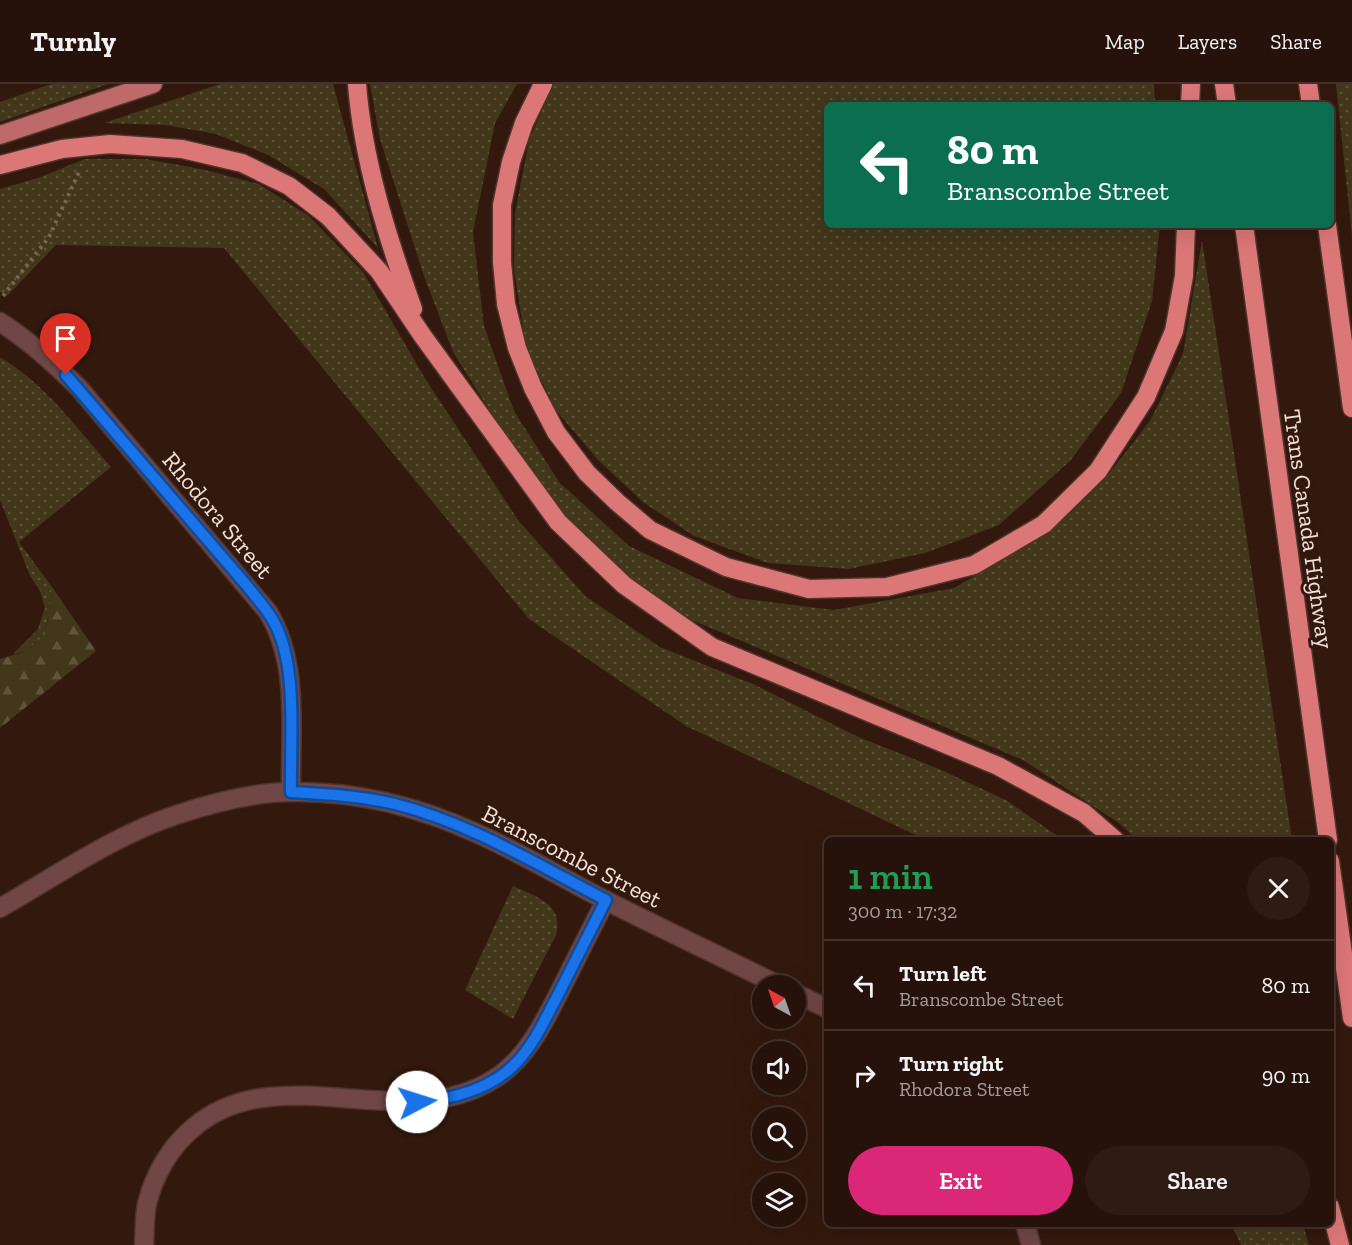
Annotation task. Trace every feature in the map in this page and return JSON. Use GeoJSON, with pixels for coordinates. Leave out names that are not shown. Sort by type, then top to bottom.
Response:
{"type":"FeatureCollection","features":[{"type":"Feature","properties":{"kind":"highway"},"geometry":{"type":"LineString","coordinates":[[357,84],[359,110],[382,220],[422,334]]}},
{"type":"Feature","properties":{"kind":"highway"},"geometry":{"type":"LineString","coordinates":[[543,84],[524,123],[511,162],[502,205],[502,262],[507,304],[518,348],[537,397],[556,432],[587,473],[650,530],[726,567],[809,590],[887,587],[974,565],[1044,524],[1098,471],[1146,397],[1174,331],[1184,276],[1186,228]]}},
{"type":"Feature","properties":{"kind":"highway"},"geometry":{"type":"LineString","coordinates":[[1190,102],[1191,84]]}},
{"type":"Feature","properties":{"kind":"highway"},"geometry":{"type":"LineString","coordinates":[[1224,84],[1227,102]]}},
{"type":"Feature","properties":{"kind":"highway"},"geometry":{"type":"LineString","coordinates":[[1308,84],[1311,102]]}},
{"type":"Feature","properties":{"kind":"highway"},"geometry":{"type":"LineString","coordinates":[[0,165],[62,149],[110,144],[182,149],[242,163],[289,186],[328,216],[379,271],[558,522],[624,585],[712,647],[998,766],[1084,813],[1112,837]]}},
{"type":"Feature","properties":{"kind":"highway","name":"Trans Canada Highway"},"geometry":{"type":"LineString","coordinates":[[1244,228],[1328,837]]}},
{"type":"Feature","properties":{"kind":"highway"},"geometry":{"type":"LineString","coordinates":[[1327,228],[1352,408]]}},
{"type":"Feature","properties":{"kind":"highway"},"geometry":{"type":"LineString","coordinates":[[1334,890],[1352,1018]]}},
{"type":"Feature","properties":{"kind":"highway"},"geometry":{"type":"LineString","coordinates":[[1334,1222],[1340,1245]]}},
{"type":"Feature","properties":{"kind":"main road"},"geometry":{"type":"LineString","coordinates":[[0,135],[153,84]]}},
{"type":"Feature","properties":{"kind":"street","name":"Rhodora Street"},"geometry":{"type":"LineString","coordinates":[[0,322],[35,346],[79,388],[268,612],[280,635],[288,662],[291,708],[291,792]]}},
{"type":"Feature","properties":{"kind":"street","name":"Branscombe Street"},"geometry":{"type":"LineString","coordinates":[[0,908],[94,854],[143,828],[174,815],[250,796],[291,792],[347,795],[426,813],[476,833],[758,975]]}},
{"type":"Feature","properties":{"kind":"street"},"geometry":{"type":"LineString","coordinates":[[144,1245],[147,1206],[159,1171],[179,1139],[208,1114],[239,1102],[275,1096],[417,1102],[447,1099],[470,1092],[494,1079],[517,1062],[539,1031],[606,900]]}},
{"type":"Feature","properties":{"kind":"street"},"geometry":{"type":"LineString","coordinates":[[806,998],[824,1007]]}},
{"type":"Feature","properties":{"kind":"street"},"geometry":{"type":"LineString","coordinates":[[1026,1227],[1031,1245]]}},
{"type":"Feature","properties":{"kind":"path"},"geometry":{"type":"LineString","coordinates":[[3,296],[49,237],[81,167]]}},
{"type":"Feature","properties":{"kind":"green space"},"geometry":{"type":"Polygon","coordinates":[[[51,84],[108,84],[0,122],[0,102],[51,84]]]}},
{"type":"Feature","properties":{"kind":"green space"},"geometry":{"type":"Polygon","coordinates":[[[220,84],[333,84],[378,248],[324,189],[268,155],[216,134],[166,125],[104,123],[220,84]]]}},
{"type":"Feature","properties":{"kind":"green space"},"geometry":{"type":"Polygon","coordinates":[[[370,84],[517,84],[495,123],[473,232],[484,326],[514,411],[559,482],[629,546],[738,598],[834,610],[954,588],[1040,538],[1104,480],[1150,421],[1183,354],[1202,240],[1292,837],[1134,837],[1119,823],[1023,760],[692,620],[631,581],[570,526],[512,446],[453,352],[424,276],[380,139],[370,84]]]}},
{"type":"Feature","properties":{"kind":"green space"},"geometry":{"type":"Polygon","coordinates":[[[553,84],[1154,84],[1155,102],[824,102],[824,228],[1160,228],[1152,301],[1121,393],[1070,461],[999,525],[925,553],[849,569],[768,563],[694,536],[643,502],[599,461],[555,409],[526,347],[514,269],[515,213],[529,141],[553,84]]]}},
{"type":"Feature","properties":{"kind":"green space"},"geometry":{"type":"Polygon","coordinates":[[[1336,84],[1352,84],[1352,237],[1336,84]]]}},
{"type":"Feature","properties":{"kind":"green space"},"geometry":{"type":"Polygon","coordinates":[[[85,159],[146,159],[201,169],[259,184],[309,216],[363,272],[426,380],[518,520],[585,596],[660,647],[755,685],[856,736],[939,769],[1006,800],[1059,837],[920,837],[686,726],[529,619],[224,248],[56,245],[7,296],[0,292],[0,189],[38,178],[85,159]]]}},
{"type":"Feature","properties":{"kind":"green space"},"geometry":{"type":"Polygon","coordinates":[[[0,357],[46,393],[111,467],[19,542],[52,587],[50,612],[43,637],[27,650],[12,655],[38,629],[45,608],[40,591],[30,576],[0,500],[0,357]]]}},
{"type":"Feature","properties":{"kind":"green space"},"geometry":{"type":"Polygon","coordinates":[[[52,587],[96,651],[0,728],[0,659],[35,645],[47,623],[52,587]]]}},
{"type":"Feature","properties":{"kind":"green space"},"geometry":{"type":"Polygon","coordinates":[[[513,886],[546,903],[556,916],[557,924],[556,935],[513,1019],[465,990],[513,886]]]}},
{"type":"Feature","properties":{"kind":"green space"},"geometry":{"type":"Polygon","coordinates":[[[1232,1227],[1304,1227],[1309,1245],[1241,1245],[1232,1227]]]}},
{"type":"Feature","properties":{"kind":"route"},"geometry":{"type":"LineString","coordinates":[[66,375],[248,587],[275,623],[288,662],[291,708],[291,792],[347,795],[426,813],[476,833],[606,900],[539,1031],[517,1062],[494,1079],[470,1092],[447,1099],[417,1102]]}}]}
